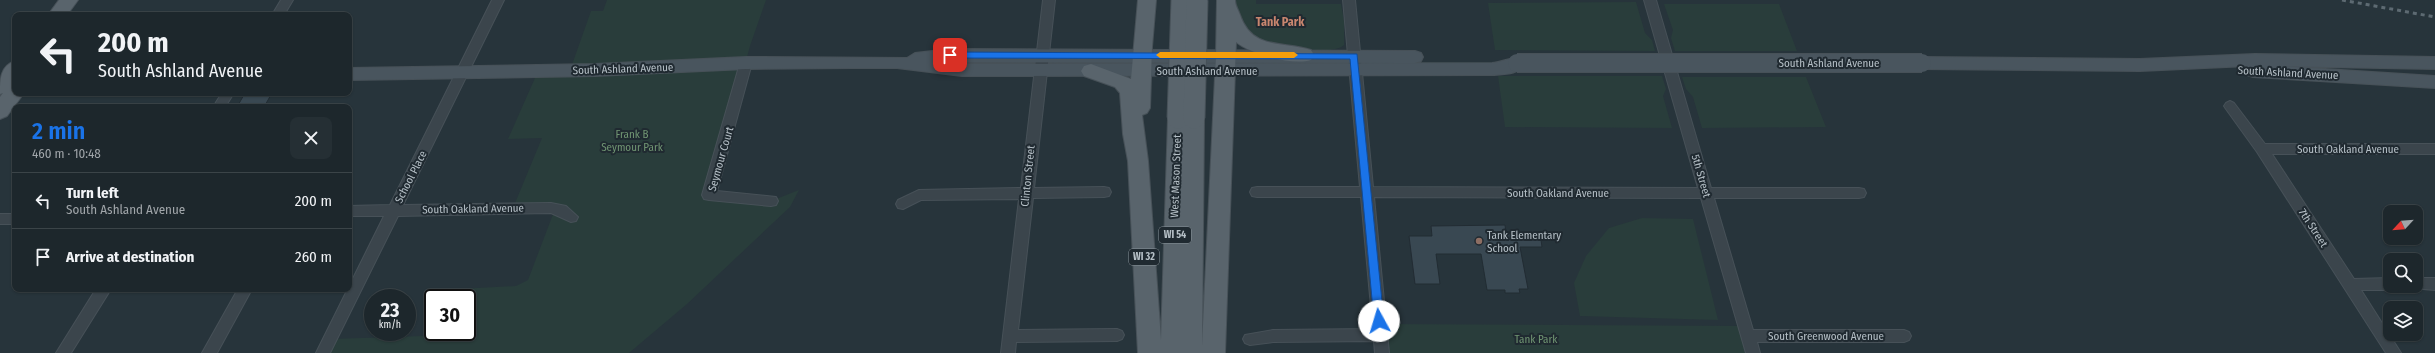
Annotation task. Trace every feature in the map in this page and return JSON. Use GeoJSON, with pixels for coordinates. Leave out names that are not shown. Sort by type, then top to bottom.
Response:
{"type":"FeatureCollection","features":[{"type":"Feature","properties":{"kind":"main road"},"geometry":{"type":"LineString","coordinates":[[60,12],[70,0]]}},
{"type":"Feature","properties":{"kind":"main road"},"geometry":{"type":"LineString","coordinates":[[76,12],[85,0]]}},
{"type":"Feature","properties":{"kind":"main road"},"geometry":{"type":"LineString","coordinates":[[1141,63],[1147,0]]}},
{"type":"Feature","properties":{"kind":"main road","name":"West Mason Street"},"geometry":{"type":"LineString","coordinates":[[1182,0],[1186,118],[1190,353]]}},
{"type":"Feature","properties":{"kind":"main road","name":"West Mason Street"},"geometry":{"type":"LineString","coordinates":[[1172,353],[1186,118],[1197,0]]}},
{"type":"Feature","properties":{"kind":"main road"},"geometry":{"type":"LineString","coordinates":[[1226,0],[1234,26],[1242,37],[1262,47],[1304,55]]}},
{"type":"Feature","properties":{"kind":"main road"},"geometry":{"type":"LineString","coordinates":[[1213,353],[1226,63],[1226,0]]}},
{"type":"Feature","properties":{"kind":"main road","name":"South Ashland Avenue"},"geometry":{"type":"LineString","coordinates":[[1226,63],[1304,55],[1355,63]]}},
{"type":"Feature","properties":{"kind":"main road","name":"South Ashland Avenue"},"geometry":{"type":"LineString","coordinates":[[352,74],[599,70],[746,63],[897,62],[943,69],[1041,63],[1355,63],[1502,68],[1517,63],[2140,65],[2255,60],[2433,65]]}},
{"type":"Feature","properties":{"kind":"main road","name":"South Ashland Avenue"},"geometry":{"type":"LineString","coordinates":[[1041,63],[1091,71],[1141,63]]}},
{"type":"Feature","properties":{"kind":"main road","name":"WI 32"},"geometry":{"type":"LineString","coordinates":[[1141,63],[1138,161],[1150,353]]}},
{"type":"Feature","properties":{"kind":"main road","name":"South Ashland Avenue"},"geometry":{"type":"LineString","coordinates":[[2140,65],[2435,82]]}},
{"type":"Feature","properties":{"kind":"main road"},"geometry":{"type":"LineString","coordinates":[[1091,71],[1122,82],[1130,92],[1133,134],[1138,161]]}},
{"type":"Feature","properties":{"kind":"main road"},"geometry":{"type":"LineString","coordinates":[[0,111],[10,81]]}},
{"type":"Feature","properties":{"kind":"street"},"geometry":{"type":"LineString","coordinates":[[280,12],[287,0]]}},
{"type":"Feature","properties":{"kind":"street","name":"School Place"},"geometry":{"type":"LineString","coordinates":[[323,353],[498,0]]}},
{"type":"Feature","properties":{"kind":"street","name":"Clinton Street"},"geometry":{"type":"LineString","coordinates":[[1008,353],[1049,0]]}},
{"type":"Feature","properties":{"kind":"street"},"geometry":{"type":"LineString","coordinates":[[1349,0],[1382,353]]}},
{"type":"Feature","properties":{"kind":"street","name":"5th Street"},"geometry":{"type":"LineString","coordinates":[[1650,0],[1752,353]]}},
{"type":"Feature","properties":{"kind":"street","name":"Seymour Court"},"geometry":{"type":"LineString","coordinates":[[746,63],[709,195],[771,201]]}},
{"type":"Feature","properties":{"kind":"street","name":"7th Street"},"geometry":{"type":"LineString","coordinates":[[2230,106],[2262,149],[2394,353]]}},
{"type":"Feature","properties":{"kind":"street","name":"South Oakland Avenue"},"geometry":{"type":"LineString","coordinates":[[2262,149],[2435,149]]}},
{"type":"Feature","properties":{"kind":"street"},"geometry":{"type":"LineString","coordinates":[[903,204],[919,195],[1026,192],[1104,192]]}},
{"type":"Feature","properties":{"kind":"street","name":"South Oakland Avenue"},"geometry":{"type":"LineString","coordinates":[[1256,192],[1859,193]]}},
{"type":"Feature","properties":{"kind":"street","name":"South Oakland Avenue"},"geometry":{"type":"LineString","coordinates":[[352,211],[551,208],[559,209],[571,217]]}},
{"type":"Feature","properties":{"kind":"street"},"geometry":{"type":"LineString","coordinates":[[0,219],[12,219]]}},
{"type":"Feature","properties":{"kind":"street"},"geometry":{"type":"LineString","coordinates":[[2350,285],[2383,284]]}},
{"type":"Feature","properties":{"kind":"street"},"geometry":{"type":"LineString","coordinates":[[2423,284],[2435,284]]}},
{"type":"Feature","properties":{"kind":"street"},"geometry":{"type":"LineString","coordinates":[[64,353],[102,292]]}},
{"type":"Feature","properties":{"kind":"street"},"geometry":{"type":"LineString","coordinates":[[209,353],[243,292]]}},
{"type":"Feature","properties":{"kind":"street"},"geometry":{"type":"LineString","coordinates":[[1010,336],[1117,335]]}},
{"type":"Feature","properties":{"kind":"street"},"geometry":{"type":"LineString","coordinates":[[1250,339],[1273,336],[1380,336]]}},
{"type":"Feature","properties":{"kind":"street","name":"South Greenwood Avenue"},"geometry":{"type":"LineString","coordinates":[[1748,336],[1904,336]]}},
{"type":"Feature","properties":{"kind":"green space","name":"Frank B Seymour Park"},"geometry":{"type":"Polygon","coordinates":[[[607,0],[766,0],[750,46],[709,195],[771,201],[799,190],[790,207],[687,304],[629,353],[323,353],[331,339],[364,338],[364,341],[416,341],[416,336],[424,336],[424,341],[476,341],[476,289],[458,289],[516,286],[528,280],[555,209],[513,208],[542,138],[508,139],[535,78],[568,76],[591,11],[603,11],[607,0]]]}},
{"type":"Feature","properties":{"kind":"green space"},"geometry":{"type":"Polygon","coordinates":[[[1235,0],[1256,0],[1256,4],[1341,4],[1344,21],[1344,45],[1337,49],[1313,50],[1284,46],[1251,38],[1237,13],[1235,0]]]}},
{"type":"Feature","properties":{"kind":"green space"},"geometry":{"type":"Polygon","coordinates":[[[1636,2],[1645,33],[1652,40],[1655,51],[1495,50],[1488,3],[1636,2]]]}},
{"type":"Feature","properties":{"kind":"green space"},"geometry":{"type":"Polygon","coordinates":[[[1664,4],[1779,4],[1797,51],[1675,51],[1671,38],[1673,30],[1664,4]]]}},
{"type":"Feature","properties":{"kind":"green space"},"geometry":{"type":"Polygon","coordinates":[[[1498,76],[1662,76],[1666,89],[1663,96],[1672,128],[1505,127],[1498,76]]]}},
{"type":"Feature","properties":{"kind":"green space"},"geometry":{"type":"Polygon","coordinates":[[[1682,77],[1806,77],[1826,127],[1702,128],[1693,97],[1686,89],[1682,77]]]}},
{"type":"Feature","properties":{"kind":"green space"},"geometry":{"type":"Polygon","coordinates":[[[1642,218],[1693,219],[1718,320],[1580,316],[1574,283],[1586,256],[1609,228],[1642,218]]]}},
{"type":"Feature","properties":{"kind":"green space","name":"Tank Park"},"geometry":{"type":"Polygon","coordinates":[[[1379,324],[1745,326],[1753,353],[1382,353],[1379,324]]]}},
{"type":"Feature","properties":{"kind":"building"},"geometry":{"type":"Polygon","coordinates":[[[243,96],[270,96],[266,104],[239,104],[243,96]]]}},
{"type":"Feature","properties":{"kind":"building","name":"Tank Elementary School"},"geometry":{"type":"Polygon","coordinates":[[[1505,225],[1506,233],[1540,233],[1542,247],[1520,247],[1528,289],[1519,289],[1520,293],[1505,293],[1505,290],[1487,290],[1481,254],[1436,254],[1440,284],[1415,284],[1409,236],[1432,236],[1431,226],[1505,225]]]}},
{"type":"Feature","properties":{"kind":"railway"},"geometry":{"type":"LineString","coordinates":[[2342,0],[2435,17]]}},
{"type":"Feature","properties":{"kind":"slow traffic"},"geometry":{"type":"LineString","coordinates":[[1160,55],[1294,55]]}},
{"type":"Feature","properties":{"kind":"place","name":"Tank Elementary School"},"geometry":{"type":"Point","coordinates":[1479,241]}},
{"type":"Feature","properties":{"kind":"district","name":"Tank Park"},"geometry":{"type":"Point","coordinates":[1280,22]}},
{"type":"Feature","properties":{"kind":"route"},"geometry":{"type":"LineString","coordinates":[[950,55],[1354,56],[1379,321]]}}]}
